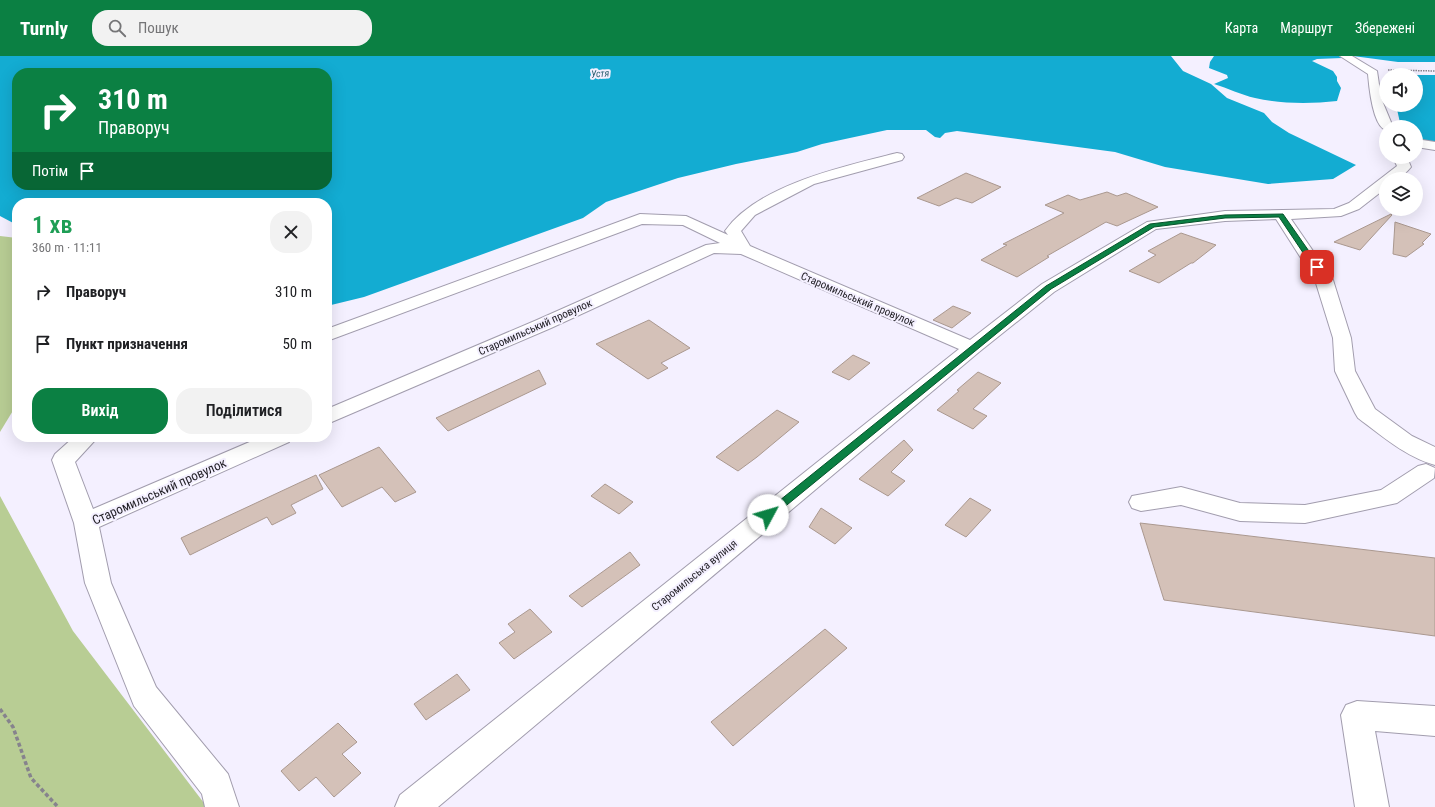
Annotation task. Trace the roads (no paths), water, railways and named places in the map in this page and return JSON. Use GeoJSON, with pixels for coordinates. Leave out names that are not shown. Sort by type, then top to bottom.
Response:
{"type":"FeatureCollection","features":[{"type":"Feature","properties":{"kind":"street"},"geometry":{"type":"LineString","coordinates":[[1349,58],[1373,73],[1375,98],[1384,120]]}},
{"type":"Feature","properties":{"kind":"street"},"geometry":{"type":"LineString","coordinates":[[1423,144],[1435,146]]}},
{"type":"Feature","properties":{"kind":"street"},"geometry":{"type":"LineString","coordinates":[[744,249],[733,232],[750,212],[809,181],[897,158]]}},
{"type":"Feature","properties":{"kind":"street"},"geometry":{"type":"LineString","coordinates":[[1398,172],[1404,167],[1403,164]]}},
{"type":"Feature","properties":{"kind":"street","name":"Старомильська вулиця"},"geometry":{"type":"LineString","coordinates":[[412,807],[972,348],[1048,288],[1152,226],[1225,216],[1336,213],[1354,206],[1379,186]]}},
{"type":"Feature","properties":{"kind":"street"},"geometry":{"type":"LineString","coordinates":[[1141,502],[1181,496],[1240,512],[1306,514],[1388,497],[1432,472],[1404,441],[1366,413],[1345,371],[1342,338],[1324,280],[1281,215]]}},
{"type":"Feature","properties":{"kind":"street"},"geometry":{"type":"LineString","coordinates":[[332,333],[640,219],[686,221],[744,249]]}},
{"type":"Feature","properties":{"kind":"street","name":"Старомильський провулок"},"geometry":{"type":"LineString","coordinates":[[332,415],[544,324],[712,248],[744,249],[972,348]]}},
{"type":"Feature","properties":{"kind":"street"},"geometry":{"type":"LineString","coordinates":[[82,442],[63,460],[86,523]]}},
{"type":"Feature","properties":{"kind":"street","name":"Старомильський провулок"},"geometry":{"type":"LineString","coordinates":[[222,807],[216,786],[145,696],[98,583],[86,523],[270,442]]}},
{"type":"Feature","properties":{"kind":"street"},"geometry":{"type":"LineString","coordinates":[[1372,807],[1357,714],[1435,721]]}},
{"type":"Feature","properties":{"kind":"water","name":"Устя"},"geometry":{"type":"Polygon","coordinates":[[[0,56],[1171,56],[1183,71],[1211,84],[1227,98],[1264,113],[1272,122],[1289,133],[1356,165],[1333,179],[1268,184],[1165,167],[1115,152],[957,131],[945,133],[940,138],[935,137],[926,130],[887,130],[822,144],[797,152],[736,164],[678,178],[606,202],[583,218],[364,297],[332,305],[332,198],[12,198],[12,222],[0,216],[0,56]]]}},
{"type":"Feature","properties":{"kind":"water"},"geometry":{"type":"Polygon","coordinates":[[[1214,56],[1339,56],[1342,58],[1317,59],[1312,61],[1333,71],[1337,77],[1337,81],[1341,88],[1337,101],[1306,103],[1265,100],[1250,97],[1214,84],[1228,78],[1227,75],[1209,68],[1210,62],[1214,56]]]}},
{"type":"Feature","properties":{"kind":"water"},"geometry":{"type":"Polygon","coordinates":[[[1353,56],[1435,56],[1435,62],[1398,62],[1353,56]]]}},
{"type":"Feature","properties":{"kind":"water"},"geometry":{"type":"Polygon","coordinates":[[[1423,75],[1435,75],[1435,143],[1423,140],[1423,120],[1399,120],[1398,112],[1423,112],[1423,75]]]}}]}
